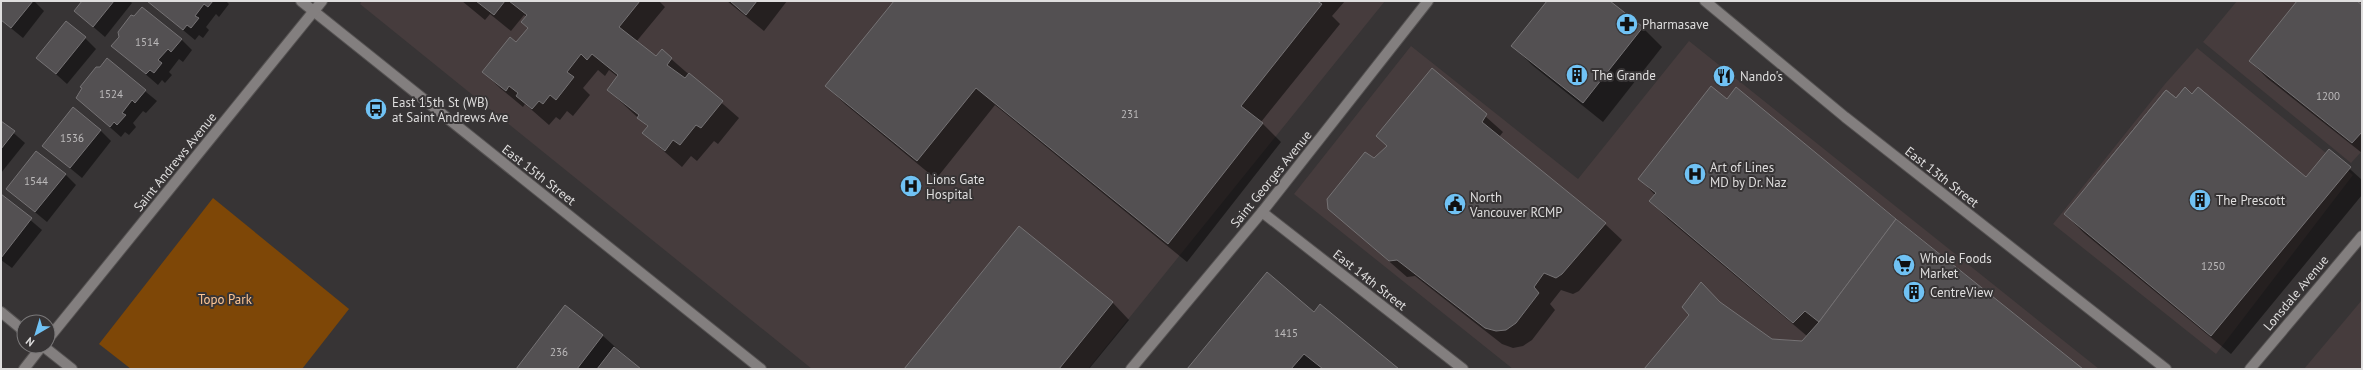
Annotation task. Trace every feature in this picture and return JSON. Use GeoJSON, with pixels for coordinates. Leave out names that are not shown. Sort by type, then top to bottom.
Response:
{"type":"FeatureCollection","features":[{"type":"Feature","properties":{"kind":"street","name":"East 15th Street"},"geometry":{"type":"LineString","coordinates":[[301,1],[761,369]]}},
{"type":"Feature","properties":{"kind":"street","name":"Saint Andrews Avenue"},"geometry":{"type":"LineString","coordinates":[[56,329],[322,1]]}},
{"type":"Feature","properties":{"kind":"street","name":"Saint Georges Avenue"},"geometry":{"type":"LineString","coordinates":[[1131,369],[1262,212],[1428,1]]}},
{"type":"Feature","properties":{"kind":"street","name":"East 13th Street"},"geometry":{"type":"LineString","coordinates":[[1705,1],[1840,112],[2166,369]]}},
{"type":"Feature","properties":{"kind":"street","name":"East 14th Street"},"geometry":{"type":"LineString","coordinates":[[1262,212],[1463,369]]}},
{"type":"Feature","properties":{"kind":"street","name":"Lonsdale Avenue"},"geometry":{"type":"LineString","coordinates":[[2250,369],[2362,236]]}},
{"type":"Feature","properties":{"kind":"street"},"geometry":{"type":"LineString","coordinates":[[1,312],[16,324]]}},
{"type":"Feature","properties":{"kind":"street"},"geometry":{"type":"LineString","coordinates":[[24,369],[36,354]]}},
{"type":"Feature","properties":{"kind":"street"},"geometry":{"type":"LineString","coordinates":[[52,354],[72,369]]}},
{"type":"Feature","properties":{"kind":"shaded area","name":"Lions Gate Hospital"},"geometry":{"type":"Polygon","coordinates":[[[362,1],[1385,1],[1088,369],[812,369],[360,4],[362,1]]]}},
{"type":"Feature","properties":{"kind":"shaded area"},"geometry":{"type":"Polygon","coordinates":[[[2237,1],[2362,1],[2362,151],[2351,163],[2203,42],[2237,1]]]}},
{"type":"Feature","properties":{"kind":"shaded area"},"geometry":{"type":"Polygon","coordinates":[[[1689,41],[2099,369],[1513,369],[1294,194],[1411,46],[1578,179],[1689,41]]]}},
{"type":"Feature","properties":{"kind":"shaded area","name":"The Prescott"},"geometry":{"type":"Polygon","coordinates":[[[2197,48],[2353,175],[2216,354],[2053,224],[2165,84],[2197,48]]]}},
{"type":"Feature","properties":{"kind":"shaded area"},"geometry":{"type":"Polygon","coordinates":[[[2362,300],[2362,369],[2304,369],[2362,300]]]}},
{"type":"Feature","properties":{"kind":"green space","name":"Topo Park"},"geometry":{"type":"Polygon","coordinates":[[[213,198],[349,309],[302,369],[131,369],[99,344],[213,198]]]}},
{"type":"Feature","properties":{"kind":"building"},"geometry":{"type":"Polygon","coordinates":[[[1,1],[33,1],[11,28],[1,20],[1,1]]]}},
{"type":"Feature","properties":{"kind":"building"},"geometry":{"type":"Polygon","coordinates":[[[82,1],[114,1],[93,27],[74,11],[82,1]]]}},
{"type":"Feature","properties":{"kind":"building"},"geometry":{"type":"Polygon","coordinates":[[[147,1],[213,1],[208,7],[204,4],[195,16],[199,18],[191,28],[187,25],[183,30],[147,1]]]}},
{"type":"Feature","properties":{"kind":"building"},"geometry":{"type":"Polygon","coordinates":[[[476,1],[505,1],[494,15],[476,1]]]}},
{"type":"Feature","properties":{"kind":"building"},"geometry":{"type":"Polygon","coordinates":[[[509,1],[640,1],[619,27],[656,56],[662,49],[672,58],[667,65],[685,78],[689,73],[723,101],[701,128],[696,125],[680,145],[673,140],[665,151],[642,133],[648,126],[637,118],[639,115],[607,90],[618,75],[592,54],[587,60],[581,54],[567,72],[574,77],[556,100],[550,95],[543,104],[539,101],[532,109],[516,96],[518,93],[509,86],[506,91],[482,72],[510,37],[516,42],[528,28],[521,22],[527,15],[509,1]]]}},
{"type":"Feature","properties":{"kind":"building"},"geometry":{"type":"Polygon","coordinates":[[[730,1],[757,1],[746,15],[730,1]]]}},
{"type":"Feature","properties":{"kind":"building"},"geometry":{"type":"Polygon","coordinates":[[[894,1],[1317,1],[1322,4],[1241,106],[1263,123],[1168,244],[976,88],[917,161],[825,86],[894,1]]]}},
{"type":"Feature","properties":{"kind":"building","name":"The Grande"},"geometry":{"type":"Polygon","coordinates":[[[1547,1],[1610,1],[1643,27],[1583,103],[1511,46],[1547,1]]]}},
{"type":"Feature","properties":{"kind":"building"},"geometry":{"type":"Polygon","coordinates":[[[2297,1],[2357,1],[2362,5],[2362,132],[2352,143],[2249,61],[2297,1]]]}},
{"type":"Feature","properties":{"kind":"building"},"geometry":{"type":"Polygon","coordinates":[[[142,7],[182,39],[171,52],[168,49],[158,60],[162,63],[154,73],[150,70],[146,74],[111,46],[119,37],[118,32],[131,15],[134,16],[142,7]]]}},
{"type":"Feature","properties":{"kind":"building"},"geometry":{"type":"Polygon","coordinates":[[[66,21],[86,37],[56,74],[36,58],[66,21]]]}},
{"type":"Feature","properties":{"kind":"building"},"geometry":{"type":"Polygon","coordinates":[[[107,58],[146,90],[135,103],[132,100],[122,113],[126,115],[117,125],[114,122],[110,127],[76,98],[82,88],[80,87],[96,67],[100,67],[107,58]]]}},
{"type":"Feature","properties":{"kind":"building","name":"North Vancouver RCMP"},"geometry":{"type":"Polygon","coordinates":[[[1432,68],[1487,114],[1482,122],[1606,223],[1562,274],[1556,278],[1544,273],[1534,287],[1539,293],[1516,323],[1506,330],[1496,331],[1485,328],[1397,260],[1389,261],[1328,209],[1327,199],[1365,152],[1374,158],[1387,146],[1376,136],[1432,68]]]}},
{"type":"Feature","properties":{"kind":"building"},"geometry":{"type":"Polygon","coordinates":[[[1711,86],[1727,99],[1736,87],[1896,219],[1819,322],[1805,311],[1793,323],[1649,201],[1656,193],[1638,179],[1711,86]]]}},
{"type":"Feature","properties":{"kind":"building"},"geometry":{"type":"Polygon","coordinates":[[[2185,87],[2192,94],[2198,87],[2225,110],[2209,132],[2216,138],[2165,203],[2134,231],[2115,209],[2087,186],[2166,90],[2176,98],[2185,87]]]}},
{"type":"Feature","properties":{"kind":"building","name":"The Prescott"},"geometry":{"type":"Polygon","coordinates":[[[2185,87],[2192,94],[2198,87],[2306,177],[2329,149],[2351,167],[2211,336],[2064,214],[2166,90],[2176,98],[2185,87]]]}},
{"type":"Feature","properties":{"kind":"building"},"geometry":{"type":"Polygon","coordinates":[[[73,107],[101,130],[70,168],[42,146],[73,107]]]}},
{"type":"Feature","properties":{"kind":"building"},"geometry":{"type":"Polygon","coordinates":[[[1,121],[15,131],[1,149],[1,121]]]}},
{"type":"Feature","properties":{"kind":"building"},"geometry":{"type":"Polygon","coordinates":[[[36,151],[66,174],[35,212],[6,189],[36,151]]]}},
{"type":"Feature","properties":{"kind":"building"},"geometry":{"type":"Polygon","coordinates":[[[1,194],[32,218],[1,258],[1,194]]]}},
{"type":"Feature","properties":{"kind":"building","name":"CentreView"},"geometry":{"type":"Polygon","coordinates":[[[1896,219],[2083,369],[1644,369],[1689,315],[1682,307],[1701,282],[1720,302],[1772,339],[1802,341],[1819,322],[1896,219]]]}},
{"type":"Feature","properties":{"kind":"building"},"geometry":{"type":"Polygon","coordinates":[[[1019,226],[1113,302],[1059,369],[904,369],[1019,226]]]}},
{"type":"Feature","properties":{"kind":"building"},"geometry":{"type":"Polygon","coordinates":[[[1267,272],[1314,312],[1320,304],[1399,369],[1323,369],[1304,354],[1291,369],[1187,369],[1267,272]]]}},
{"type":"Feature","properties":{"kind":"building"},"geometry":{"type":"Polygon","coordinates":[[[565,305],[603,335],[577,369],[516,369],[565,305]]]}},
{"type":"Feature","properties":{"kind":"building"},"geometry":{"type":"Polygon","coordinates":[[[614,347],[641,369],[597,369],[614,347]]]}},
{"type":"Feature","properties":{"kind":"place","name":"Pharmasave"},"geometry":{"type":"Point","coordinates":[1627,24]}},
{"type":"Feature","properties":{"kind":"place","name":"The Grande"},"geometry":{"type":"Point","coordinates":[1577,75]}},
{"type":"Feature","properties":{"kind":"place","name":"Nando's"},"geometry":{"type":"Point","coordinates":[1724,76]}},
{"type":"Feature","properties":{"kind":"place","name":"East 15th St (WB) at Saint Andrews Ave"},"geometry":{"type":"Point","coordinates":[376,109]}},
{"type":"Feature","properties":{"kind":"place","name":"Art of Lines MD by Dr. Naz"},"geometry":{"type":"Point","coordinates":[1695,174]}},
{"type":"Feature","properties":{"kind":"place","name":"Lions Gate Hospital"},"geometry":{"type":"Point","coordinates":[911,186]}},
{"type":"Feature","properties":{"kind":"place","name":"The Prescott"},"geometry":{"type":"Point","coordinates":[2200,200]}},
{"type":"Feature","properties":{"kind":"place","name":"North Vancouver RCMP"},"geometry":{"type":"Point","coordinates":[1455,204]}},
{"type":"Feature","properties":{"kind":"place","name":"Whole Foods Market"},"geometry":{"type":"Point","coordinates":[1904,265]}},
{"type":"Feature","properties":{"kind":"place","name":"CentreView"},"geometry":{"type":"Point","coordinates":[1914,292]}}]}
